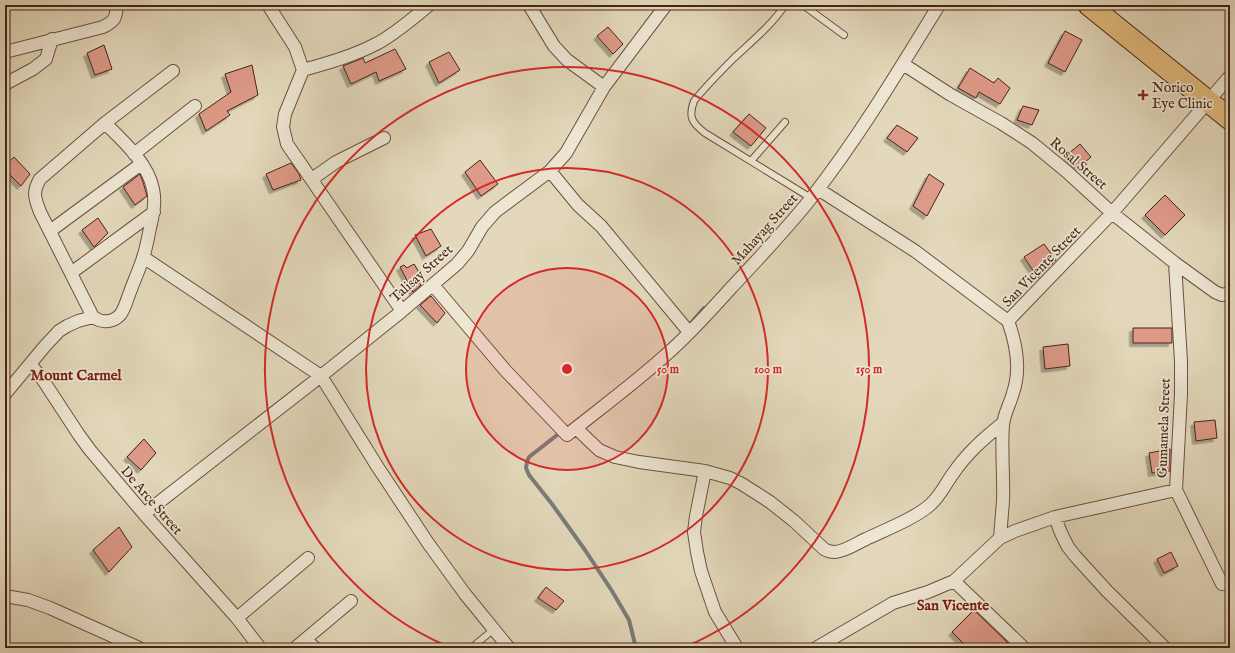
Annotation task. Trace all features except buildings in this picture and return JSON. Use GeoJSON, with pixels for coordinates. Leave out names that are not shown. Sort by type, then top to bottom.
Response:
{"type":"FeatureCollection","features":[{"type":"Feature","properties":{"kind":"highway"},"geometry":{"type":"LineString","coordinates":[[1088,5],[1230,119]]}},
{"type":"Feature","properties":{"kind":"street"},"geometry":{"type":"LineString","coordinates":[[5,52],[109,24],[116,16],[117,5]]}},
{"type":"Feature","properties":{"kind":"street"},"geometry":{"type":"LineString","coordinates":[[268,5],[295,47],[303,70],[285,114],[283,127],[287,144],[402,311]]}},
{"type":"Feature","properties":{"kind":"street"},"geometry":{"type":"LineString","coordinates":[[303,70],[336,61],[376,44],[402,27],[429,5]]}},
{"type":"Feature","properties":{"kind":"street"},"geometry":{"type":"LineString","coordinates":[[529,5],[554,46],[567,60],[604,87]]}},
{"type":"Feature","properties":{"kind":"street","name":"Talisay Street"},"geometry":{"type":"LineString","coordinates":[[144,514],[321,376],[402,311],[457,264],[468,251],[482,227],[495,212],[550,171],[566,153],[604,87],[666,5]]}},
{"type":"Feature","properties":{"kind":"street","name":"Mahayag Street"},"geometry":{"type":"LineString","coordinates":[[571,432],[669,352],[757,260],[814,193],[860,129],[903,64],[939,5]]}},
{"type":"Feature","properties":{"kind":"street"},"geometry":{"type":"LineString","coordinates":[[5,84],[33,69],[46,59],[52,39]]}},
{"type":"Feature","properties":{"kind":"street","name":"Rosal Street"},"geometry":{"type":"LineString","coordinates":[[903,64],[951,95],[1002,123],[1032,143],[1112,212],[1176,263],[1215,292],[1222,295],[1229,293]]}},
{"type":"Feature","properties":{"kind":"street"},"geometry":{"type":"LineString","coordinates":[[105,123],[134,154],[151,181],[154,190],[154,212],[143,257],[122,312],[113,320],[106,322],[99,321],[93,317],[36,201],[36,186],[40,179],[105,123],[172,71]]}},
{"type":"Feature","properties":{"kind":"street","name":"San Vicente Street"},"geometry":{"type":"LineString","coordinates":[[1000,538],[1003,501],[1003,423],[1014,391],[1017,376],[1013,336],[1008,321],[1112,212],[1230,76]]}},
{"type":"Feature","properties":{"kind":"street"},"geometry":{"type":"LineString","coordinates":[[134,154],[195,106]]}},
{"type":"Feature","properties":{"kind":"street"},"geometry":{"type":"LineString","coordinates":[[312,179],[336,162],[384,138]]}},
{"type":"Feature","properties":{"kind":"street"},"geometry":{"type":"LineString","coordinates":[[50,231],[141,164]]}},
{"type":"Feature","properties":{"kind":"street"},"geometry":{"type":"LineString","coordinates":[[550,171],[578,205],[601,226],[689,332]]}},
{"type":"Feature","properties":{"kind":"street"},"geometry":{"type":"LineString","coordinates":[[814,193],[915,251],[1008,321]]}},
{"type":"Feature","properties":{"kind":"street"},"geometry":{"type":"LineString","coordinates":[[71,273],[154,212]]}},
{"type":"Feature","properties":{"kind":"street"},"geometry":{"type":"LineString","coordinates":[[143,257],[321,376],[377,466],[428,543],[465,594],[509,648]]}},
{"type":"Feature","properties":{"kind":"street","name":"Gumamela Street"},"geometry":{"type":"LineString","coordinates":[[1176,263],[1181,394],[1176,490],[1222,584]]}},
{"type":"Feature","properties":{"kind":"street"},"geometry":{"type":"LineString","coordinates":[[433,285],[504,370],[571,432],[599,450],[615,457],[639,462],[705,471],[730,478],[770,502],[829,551],[835,552],[849,547],[896,525],[919,513],[930,505],[968,453],[982,439],[1003,423]]}},
{"type":"Feature","properties":{"kind":"street"},"geometry":{"type":"LineString","coordinates":[[5,394],[59,331],[73,323],[93,317]]}},
{"type":"Feature","properties":{"kind":"street","name":"De Arce Street"},"geometry":{"type":"LineString","coordinates":[[31,365],[41,377],[90,450],[144,514],[237,618],[260,648]]}},
{"type":"Feature","properties":{"kind":"street"},"geometry":{"type":"LineString","coordinates":[[705,471],[694,532],[696,545],[701,571],[715,612],[737,648]]}},
{"type":"Feature","properties":{"kind":"street"},"geometry":{"type":"LineString","coordinates":[[817,648],[889,605],[906,598],[928,592],[954,581],[1000,538],[1015,531],[1055,517],[1176,490]]}},
{"type":"Feature","properties":{"kind":"street"},"geometry":{"type":"LineString","coordinates":[[1055,517],[1065,540],[1076,557],[1107,591],[1165,648]]}},
{"type":"Feature","properties":{"kind":"street"},"geometry":{"type":"LineString","coordinates":[[237,618],[308,558]]}},
{"type":"Feature","properties":{"kind":"street"},"geometry":{"type":"LineString","coordinates":[[954,581],[1024,648]]}},
{"type":"Feature","properties":{"kind":"street"},"geometry":{"type":"LineString","coordinates":[[5,596],[28,600],[50,608],[139,648]]}},
{"type":"Feature","properties":{"kind":"street"},"geometry":{"type":"LineString","coordinates":[[295,648],[352,601]]}},
{"type":"Feature","properties":{"kind":"lane"},"geometry":{"type":"LineString","coordinates":[[785,5],[777,17],[702,91],[694,101],[690,110],[692,118],[704,133],[751,161],[814,193]]}},
{"type":"Feature","properties":{"kind":"lane"},"geometry":{"type":"LineString","coordinates":[[803,5],[844,35]]}},
{"type":"Feature","properties":{"kind":"lane"},"geometry":{"type":"LineString","coordinates":[[751,161],[785,122]]}},
{"type":"Feature","properties":{"kind":"lane"},"geometry":{"type":"LineString","coordinates":[[471,648],[493,630]]}},
{"type":"Feature","properties":{"kind":"lane"},"geometry":{"type":"LineString","coordinates":[[307,638],[320,648]]}},
{"type":"Feature","properties":{"kind":"waterway"},"geometry":{"type":"LineString","coordinates":[[691,323],[704,308]]}},
{"type":"Feature","properties":{"kind":"waterway"},"geometry":{"type":"LineString","coordinates":[[561,432],[529,457],[526,468],[529,475],[585,550],[612,591],[629,620],[636,648]]}},
{"type":"Feature","properties":{"kind":"place","name":"Norico Eye Clinic"},"geometry":{"type":"Point","coordinates":[1143,95]}},
{"type":"Feature","properties":{"kind":"district","name":"Mount Carmel"},"geometry":{"type":"Point","coordinates":[76,375]}},
{"type":"Feature","properties":{"kind":"district","name":"San Vicente"},"geometry":{"type":"Point","coordinates":[953,605]}}]}
